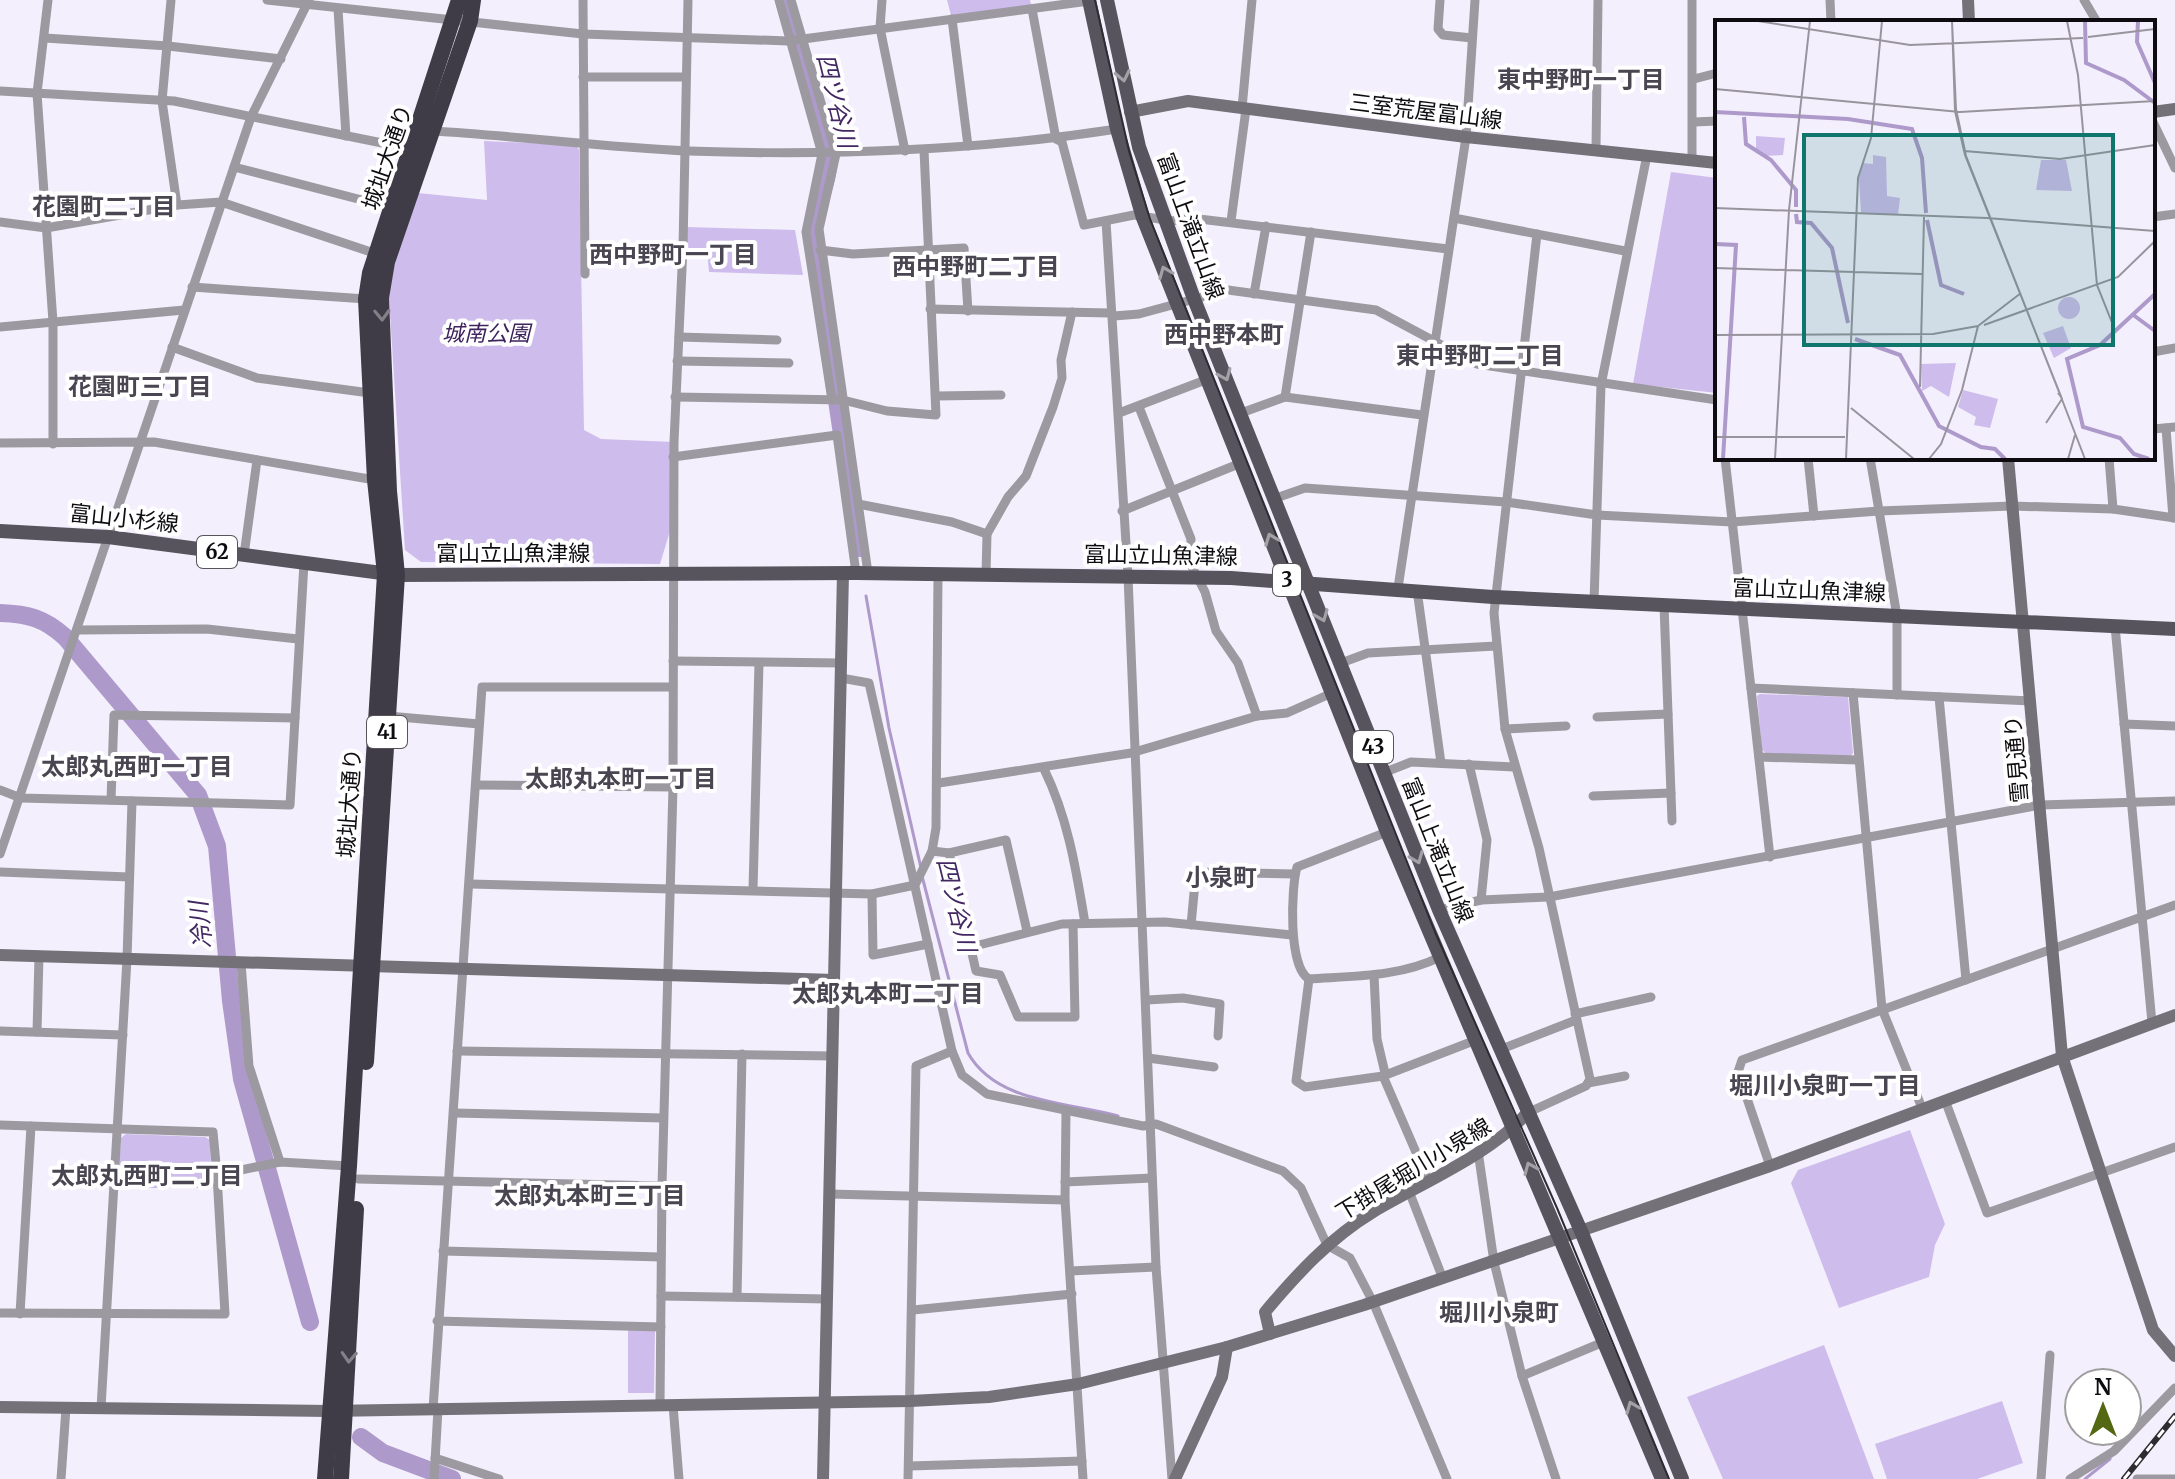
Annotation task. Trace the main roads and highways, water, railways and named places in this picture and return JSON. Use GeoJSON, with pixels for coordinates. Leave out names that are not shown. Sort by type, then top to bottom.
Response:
{"type":"FeatureCollection","features":[{"type":"Feature","properties":{"kind":"highway","name":"城址大通り"},"geometry":{"type":"LineString","coordinates":[[367,967],[388,716],[391,574],[381,298],[387,262],[433,131],[463,21],[459,0]]}},
{"type":"Feature","properties":{"kind":"highway","name":"城址大通り"},"geometry":{"type":"LineString","coordinates":[[341,1479],[338,1410],[391,574],[375,480],[366,299],[377,254],[413,149],[473,0]]}},
{"type":"Feature","properties":{"kind":"highway","name":"城址大通り"},"geometry":{"type":"LineString","coordinates":[[325,1479],[338,1410]]}},
{"type":"Feature","properties":{"kind":"main road","name":"富山上滝立山線"},"geometry":{"type":"LineString","coordinates":[[1107,0],[1130,112],[1163,220],[1439,910],[1581,1231],[1682,1479]]}},
{"type":"Feature","properties":{"kind":"main road","name":"富山上滝立山線"},"geometry":{"type":"LineString","coordinates":[[1089,1],[1117,129],[1143,218],[1387,832],[1606,1341],[1662,1479]]}},
{"type":"Feature","properties":{"kind":"main road","name":"富山小杉線"},"geometry":{"type":"LineString","coordinates":[[0,531],[108,537],[391,574]]}},
{"type":"Feature","properties":{"kind":"main road","name":"富山立山魚津線"},"geometry":{"type":"LineString","coordinates":[[391,574],[671,576],[938,573],[1196,577],[1308,581],[1493,597],[2175,629]]}},
{"type":"Feature","properties":{"kind":"waterway","name":"四ツ谷川"},"geometry":{"type":"LineString","coordinates":[[784,0],[829,157],[812,233],[859,548]]}},
{"type":"Feature","properties":{"kind":"waterway","name":"四ツ谷川"},"geometry":{"type":"LineString","coordinates":[[866,596],[889,728],[921,868]]}},
{"type":"Feature","properties":{"kind":"waterway","name":"冷川"},"geometry":{"type":"LineString","coordinates":[[0,613],[35,618],[65,637],[198,795],[217,846],[231,1001],[242,1079],[310,1322]]}},
{"type":"Feature","properties":{"kind":"waterway","name":"四ツ谷川"},"geometry":{"type":"LineString","coordinates":[[922,876],[968,1053],[980,1069],[996,1082],[1034,1098],[1118,1116]]}},
{"type":"Feature","properties":{"kind":"waterway","name":"冷川"},"geometry":{"type":"LineString","coordinates":[[361,1437],[383,1453],[452,1479]]}},
{"type":"Feature","properties":{"kind":"waterway"},"geometry":{"type":"LineString","coordinates":[[2085,1479],[2110,1459]]}},
{"type":"Feature","properties":{"kind":"tram line"},"geometry":{"type":"LineString","coordinates":[[1095,0],[1129,151],[1150,219],[1435,932],[1557,1208],[1669,1479]]}},
{"type":"Feature","properties":{"kind":"railway"},"geometry":{"type":"LineString","coordinates":[[2124,1479],[2175,1416]]}},
{"type":"Feature","properties":{"kind":"district","name":"東中野町一丁目"},"geometry":{"type":"Point","coordinates":[1581,80]}},
{"type":"Feature","properties":{"kind":"district","name":"花園町二丁目"},"geometry":{"type":"Point","coordinates":[104,207]}},
{"type":"Feature","properties":{"kind":"district","name":"西中野町一丁目"},"geometry":{"type":"Point","coordinates":[673,255]}},
{"type":"Feature","properties":{"kind":"district","name":"西中野町二丁目"},"geometry":{"type":"Point","coordinates":[976,267]}},
{"type":"Feature","properties":{"kind":"district","name":"西中野本町"},"geometry":{"type":"Point","coordinates":[1224,335]}},
{"type":"Feature","properties":{"kind":"district","name":"東中野町二丁目"},"geometry":{"type":"Point","coordinates":[1480,356]}},
{"type":"Feature","properties":{"kind":"district","name":"花園町三丁目"},"geometry":{"type":"Point","coordinates":[140,387]}},
{"type":"Feature","properties":{"kind":"district","name":"太郎丸西町一丁目"},"geometry":{"type":"Point","coordinates":[137,767]}},
{"type":"Feature","properties":{"kind":"district","name":"太郎丸本町一丁目"},"geometry":{"type":"Point","coordinates":[621,779]}},
{"type":"Feature","properties":{"kind":"district","name":"小泉町"},"geometry":{"type":"Point","coordinates":[1221,878]}},
{"type":"Feature","properties":{"kind":"district","name":"太郎丸本町二丁目"},"geometry":{"type":"Point","coordinates":[888,994]}},
{"type":"Feature","properties":{"kind":"district","name":"堀川小泉町一丁目"},"geometry":{"type":"Point","coordinates":[1825,1086]}},
{"type":"Feature","properties":{"kind":"district","name":"太郎丸西町二丁目"},"geometry":{"type":"Point","coordinates":[147,1176]}},
{"type":"Feature","properties":{"kind":"district","name":"太郎丸本町三丁目"},"geometry":{"type":"Point","coordinates":[590,1196]}},
{"type":"Feature","properties":{"kind":"district","name":"堀川小泉町"},"geometry":{"type":"Point","coordinates":[1499,1313]}},
{"type":"Feature","properties":{"kind":"park label","name":"城南公園"},"geometry":{"type":"Point","coordinates":[486,333]}}]}
